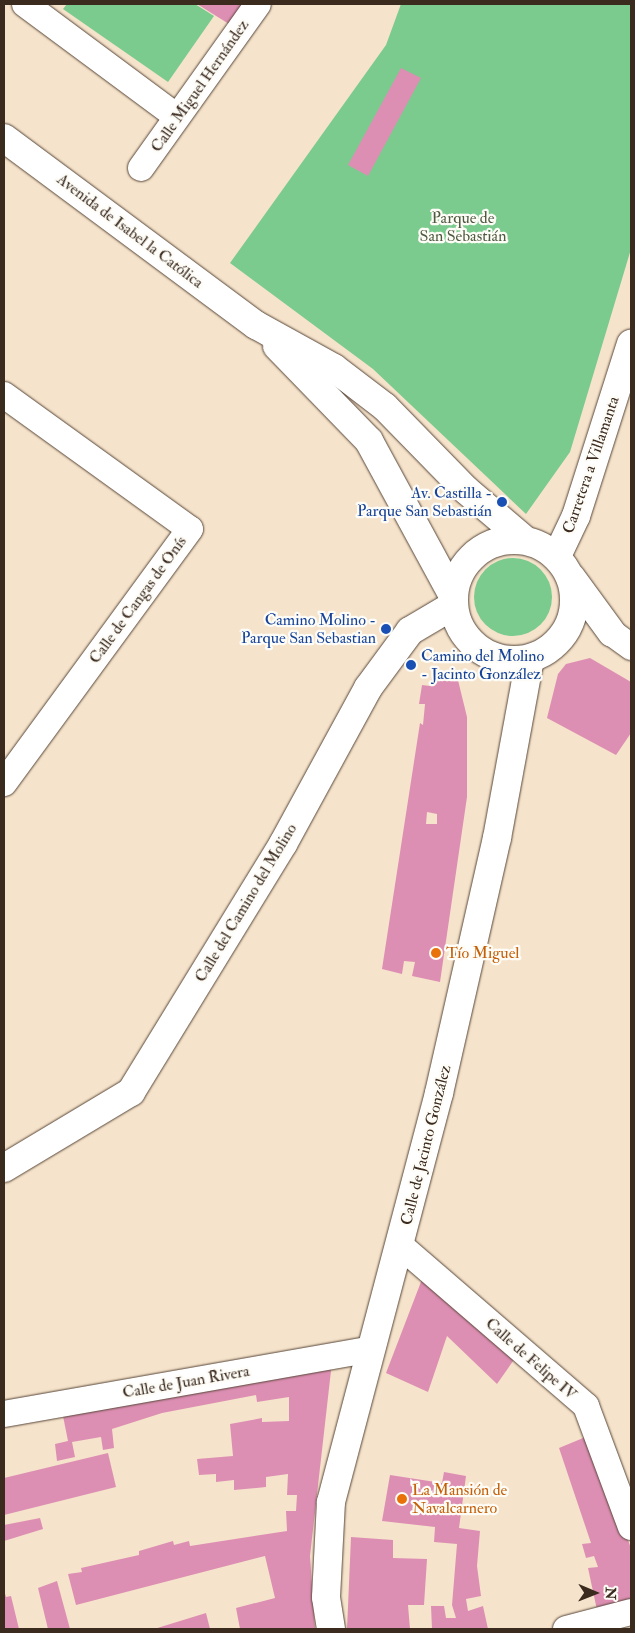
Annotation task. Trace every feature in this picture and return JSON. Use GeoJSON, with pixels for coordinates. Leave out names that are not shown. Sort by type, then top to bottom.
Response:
{"type":"FeatureCollection","features":[{"type":"Feature","properties":{"kind":"street"},"geometry":{"type":"LineString","coordinates":[[25,4],[177,117]]}},
{"type":"Feature","properties":{"kind":"street","name":"Calle Miguel Hernández"},"geometry":{"type":"LineString","coordinates":[[141,168],[258,4]]}},
{"type":"Feature","properties":{"kind":"street","name":"Avenida de Isabel la Católica"},"geometry":{"type":"LineString","coordinates":[[4,138],[256,325],[334,368],[385,407],[466,490],[525,540]]}},
{"type":"Feature","properties":{"kind":"street","name":"Avenida de Isabel la Católica"},"geometry":{"type":"LineString","coordinates":[[256,325],[369,441],[453,601]]}},
{"type":"Feature","properties":{"kind":"street","name":"Carretera a Villamanta"},"geometry":{"type":"LineString","coordinates":[[563,565],[576,516],[631,344]]}},
{"type":"Feature","properties":{"kind":"street","name":"Calle de Cangas de Onís"},"geometry":{"type":"LineString","coordinates":[[4,395],[190,529],[4,783]]}},
{"type":"Feature","properties":{"kind":"street"},"geometry":{"type":"LineString","coordinates":[[563,565],[575,594],[573,616],[564,636],[549,650],[530,658],[507,660],[477,648],[457,622],[453,601],[469,559],[504,540],[525,540],[563,565],[622,640]]}},
{"type":"Feature","properties":{"kind":"street","name":"Calle del Camino del Molino"},"geometry":{"type":"LineString","coordinates":[[4,1168],[131,1092],[284,844],[368,688],[410,632],[453,601]]}},
{"type":"Feature","properties":{"kind":"street"},"geometry":{"type":"LineString","coordinates":[[564,636],[622,640]]}},
{"type":"Feature","properties":{"kind":"street","name":"Calle de Jacinto González"},"geometry":{"type":"LineString","coordinates":[[331,1629],[326,1597],[331,1502],[368,1350],[402,1247],[497,838],[530,658]]}},
{"type":"Feature","properties":{"kind":"street","name":"Calle de Felipe IV"},"geometry":{"type":"LineString","coordinates":[[402,1247],[586,1406],[631,1527]]}},
{"type":"Feature","properties":{"kind":"street","name":"Calle de Juan Rivera"},"geometry":{"type":"LineString","coordinates":[[4,1414],[368,1350]]}},
{"type":"Feature","properties":{"kind":"street"},"geometry":{"type":"LineString","coordinates":[[566,1629],[631,1612]]}},
{"type":"Feature","properties":{"kind":"green space"},"geometry":{"type":"Polygon","coordinates":[[[67,4],[195,4],[214,16],[168,82],[63,9],[67,4]]]}},
{"type":"Feature","properties":{"kind":"green space","name":"Parque de San Sebastián"},"geometry":{"type":"Polygon","coordinates":[[[401,4],[631,4],[631,249],[570,452],[526,514],[373,369],[230,263],[386,45],[401,4]]]}},
{"type":"Feature","properties":{"kind":"green space"},"geometry":{"type":"Polygon","coordinates":[[[513,558],[528,561],[541,569],[549,582],[552,597],[549,612],[541,625],[528,633],[513,636],[498,633],[485,625],[477,612],[474,597],[477,582],[485,569],[498,561],[513,558]]]}},
{"type":"Feature","properties":{"kind":"building"},"geometry":{"type":"Polygon","coordinates":[[[197,4],[241,4],[242,5],[229,24],[197,4]]]}},
{"type":"Feature","properties":{"kind":"building"},"geometry":{"type":"Polygon","coordinates":[[[401,68],[421,78],[368,176],[348,165],[401,68]]]}},
{"type":"Feature","properties":{"kind":"building"},"geometry":{"type":"Polygon","coordinates":[[[590,658],[631,682],[631,733],[616,755],[547,718],[558,674],[566,664],[590,658]]]}},
{"type":"Feature","properties":{"kind":"building"},"geometry":{"type":"Polygon","coordinates":[[[456,672],[467,717],[467,797],[440,982],[412,976],[415,962],[404,961],[402,974],[382,969],[420,723],[423,725],[425,704],[419,704],[422,685],[430,686],[432,677],[456,672]],[[427,812],[426,824],[437,824],[437,814],[427,812]]]}},
{"type":"Feature","properties":{"kind":"building"},"geometry":{"type":"Polygon","coordinates":[[[424,1274],[518,1354],[497,1384],[447,1336],[428,1392],[386,1373],[424,1274]]]}},
{"type":"Feature","properties":{"kind":"building"},"geometry":{"type":"Polygon","coordinates":[[[332,1362],[310,1556],[315,1629],[240,1629],[236,1608],[275,1598],[265,1556],[76,1605],[68,1574],[82,1572],[81,1568],[139,1555],[139,1551],[173,1541],[174,1545],[189,1541],[190,1546],[287,1531],[286,1511],[296,1511],[297,1495],[287,1495],[288,1474],[266,1477],[266,1487],[234,1490],[234,1480],[216,1482],[216,1474],[199,1475],[197,1459],[233,1456],[230,1424],[262,1418],[262,1422],[289,1421],[289,1397],[257,1402],[256,1395],[162,1413],[112,1429],[114,1448],[103,1450],[101,1437],[72,1442],[75,1457],[57,1461],[55,1444],[68,1441],[62,1411],[332,1362]]]}},
{"type":"Feature","properties":{"kind":"building"},"geometry":{"type":"Polygon","coordinates":[[[588,1436],[631,1548],[631,1603],[597,1610],[588,1568],[598,1567],[594,1556],[586,1558],[582,1544],[591,1543],[559,1448],[588,1436]]]}},
{"type":"Feature","properties":{"kind":"building"},"geometry":{"type":"Polygon","coordinates":[[[108,1453],[116,1487],[4,1515],[4,1478],[108,1453]]]}},
{"type":"Feature","properties":{"kind":"building"},"geometry":{"type":"Polygon","coordinates":[[[444,1472],[466,1476],[459,1528],[480,1531],[477,1566],[481,1596],[466,1599],[468,1611],[483,1606],[488,1629],[432,1629],[431,1606],[444,1606],[446,1618],[456,1618],[452,1605],[457,1544],[434,1542],[435,1527],[382,1521],[390,1475],[442,1483],[444,1472]]]}},
{"type":"Feature","properties":{"kind":"building"},"geometry":{"type":"Polygon","coordinates":[[[40,1518],[43,1529],[4,1541],[4,1525],[40,1518]]]}},
{"type":"Feature","properties":{"kind":"building"},"geometry":{"type":"Polygon","coordinates":[[[351,1537],[393,1540],[393,1558],[427,1559],[424,1605],[408,1605],[410,1629],[347,1629],[351,1537]]]}},
{"type":"Feature","properties":{"kind":"building"},"geometry":{"type":"Polygon","coordinates":[[[57,1581],[70,1629],[48,1629],[38,1588],[57,1581]]]}},
{"type":"Feature","properties":{"kind":"building"},"geometry":{"type":"Polygon","coordinates":[[[4,1590],[6,1597],[11,1596],[19,1629],[4,1629],[4,1590]]]}},
{"type":"Feature","properties":{"kind":"building"},"geometry":{"type":"Polygon","coordinates":[[[206,1613],[210,1629],[154,1629],[206,1613]]]}},
{"type":"Feature","properties":{"kind":"place","name":"Av. Castilla - Parque San Sebastián"},"geometry":{"type":"Point","coordinates":[502,502]}},
{"type":"Feature","properties":{"kind":"place","name":"Camino Molino - Parque San Sebastian"},"geometry":{"type":"Point","coordinates":[386,629]}},
{"type":"Feature","properties":{"kind":"place","name":"Camino del Molino - Jacinto González"},"geometry":{"type":"Point","coordinates":[411,665]}},
{"type":"Feature","properties":{"kind":"place","name":"Tío Miguel"},"geometry":{"type":"Point","coordinates":[436,953]}},
{"type":"Feature","properties":{"kind":"place","name":"La Mansión de Navalcarnero"},"geometry":{"type":"Point","coordinates":[402,1499]}}]}
